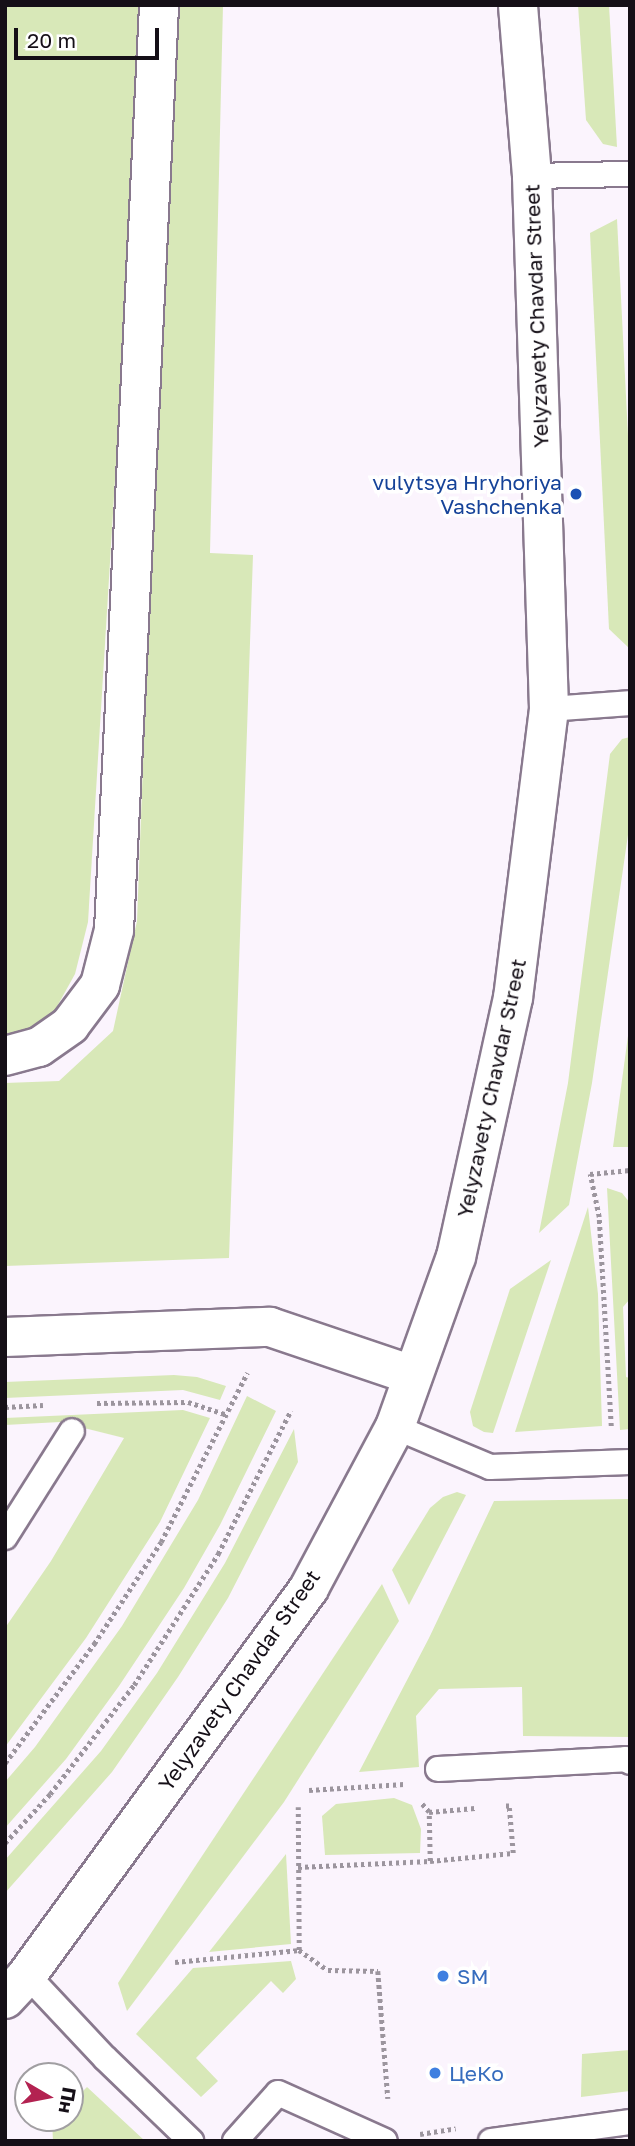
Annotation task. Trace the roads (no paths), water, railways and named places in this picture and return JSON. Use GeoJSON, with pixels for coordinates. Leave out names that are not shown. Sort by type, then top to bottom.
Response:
{"type":"FeatureCollection","features":[{"type":"Feature","properties":{"kind":"street"},"geometry":{"type":"LineString","coordinates":[[5,1056],[39,1047],[70,1025],[100,985],[114,930],[159,5]]}},
{"type":"Feature","properties":{"kind":"street","name":"Yelyzavety Chavdar Street"},"geometry":{"type":"LineString","coordinates":[[16,1987],[309,1588],[395,1427],[456,1257],[513,998],[549,709],[532,176],[518,5]]}},
{"type":"Feature","properties":{"kind":"street"},"geometry":{"type":"LineString","coordinates":[[5,1337],[270,1327],[412,1375]]}},
{"type":"Feature","properties":{"kind":"lane"},"geometry":{"type":"LineString","coordinates":[[532,176],[630,174]]}},
{"type":"Feature","properties":{"kind":"lane"},"geometry":{"type":"LineString","coordinates":[[549,709],[630,704]]}},
{"type":"Feature","properties":{"kind":"lane"},"geometry":{"type":"LineString","coordinates":[[395,1427],[490,1466],[630,1462]]}},
{"type":"Feature","properties":{"kind":"lane"},"geometry":{"type":"LineString","coordinates":[[5,1537],[72,1430]]}},
{"type":"Feature","properties":{"kind":"lane"},"geometry":{"type":"LineString","coordinates":[[438,1769],[626,1759],[630,1762]]}},
{"type":"Feature","properties":{"kind":"lane"},"geometry":{"type":"LineString","coordinates":[[16,1987],[105,2058],[191,2141]]}},
{"type":"Feature","properties":{"kind":"lane"},"geometry":{"type":"LineString","coordinates":[[234,2141],[278,2093],[386,2141]]}},
{"type":"Feature","properties":{"kind":"lane"},"geometry":{"type":"LineString","coordinates":[[491,2141],[630,2122]]}},
{"type":"Feature","properties":{"kind":"place","name":"vulytsya Hryhoriya Vashchenka"},"geometry":{"type":"Point","coordinates":[576,494]}},
{"type":"Feature","properties":{"kind":"place","name":"SM"},"geometry":{"type":"Point","coordinates":[443,1976]}},
{"type":"Feature","properties":{"kind":"place","name":"ЦеКо"},"geometry":{"type":"Point","coordinates":[435,2073]}}]}
